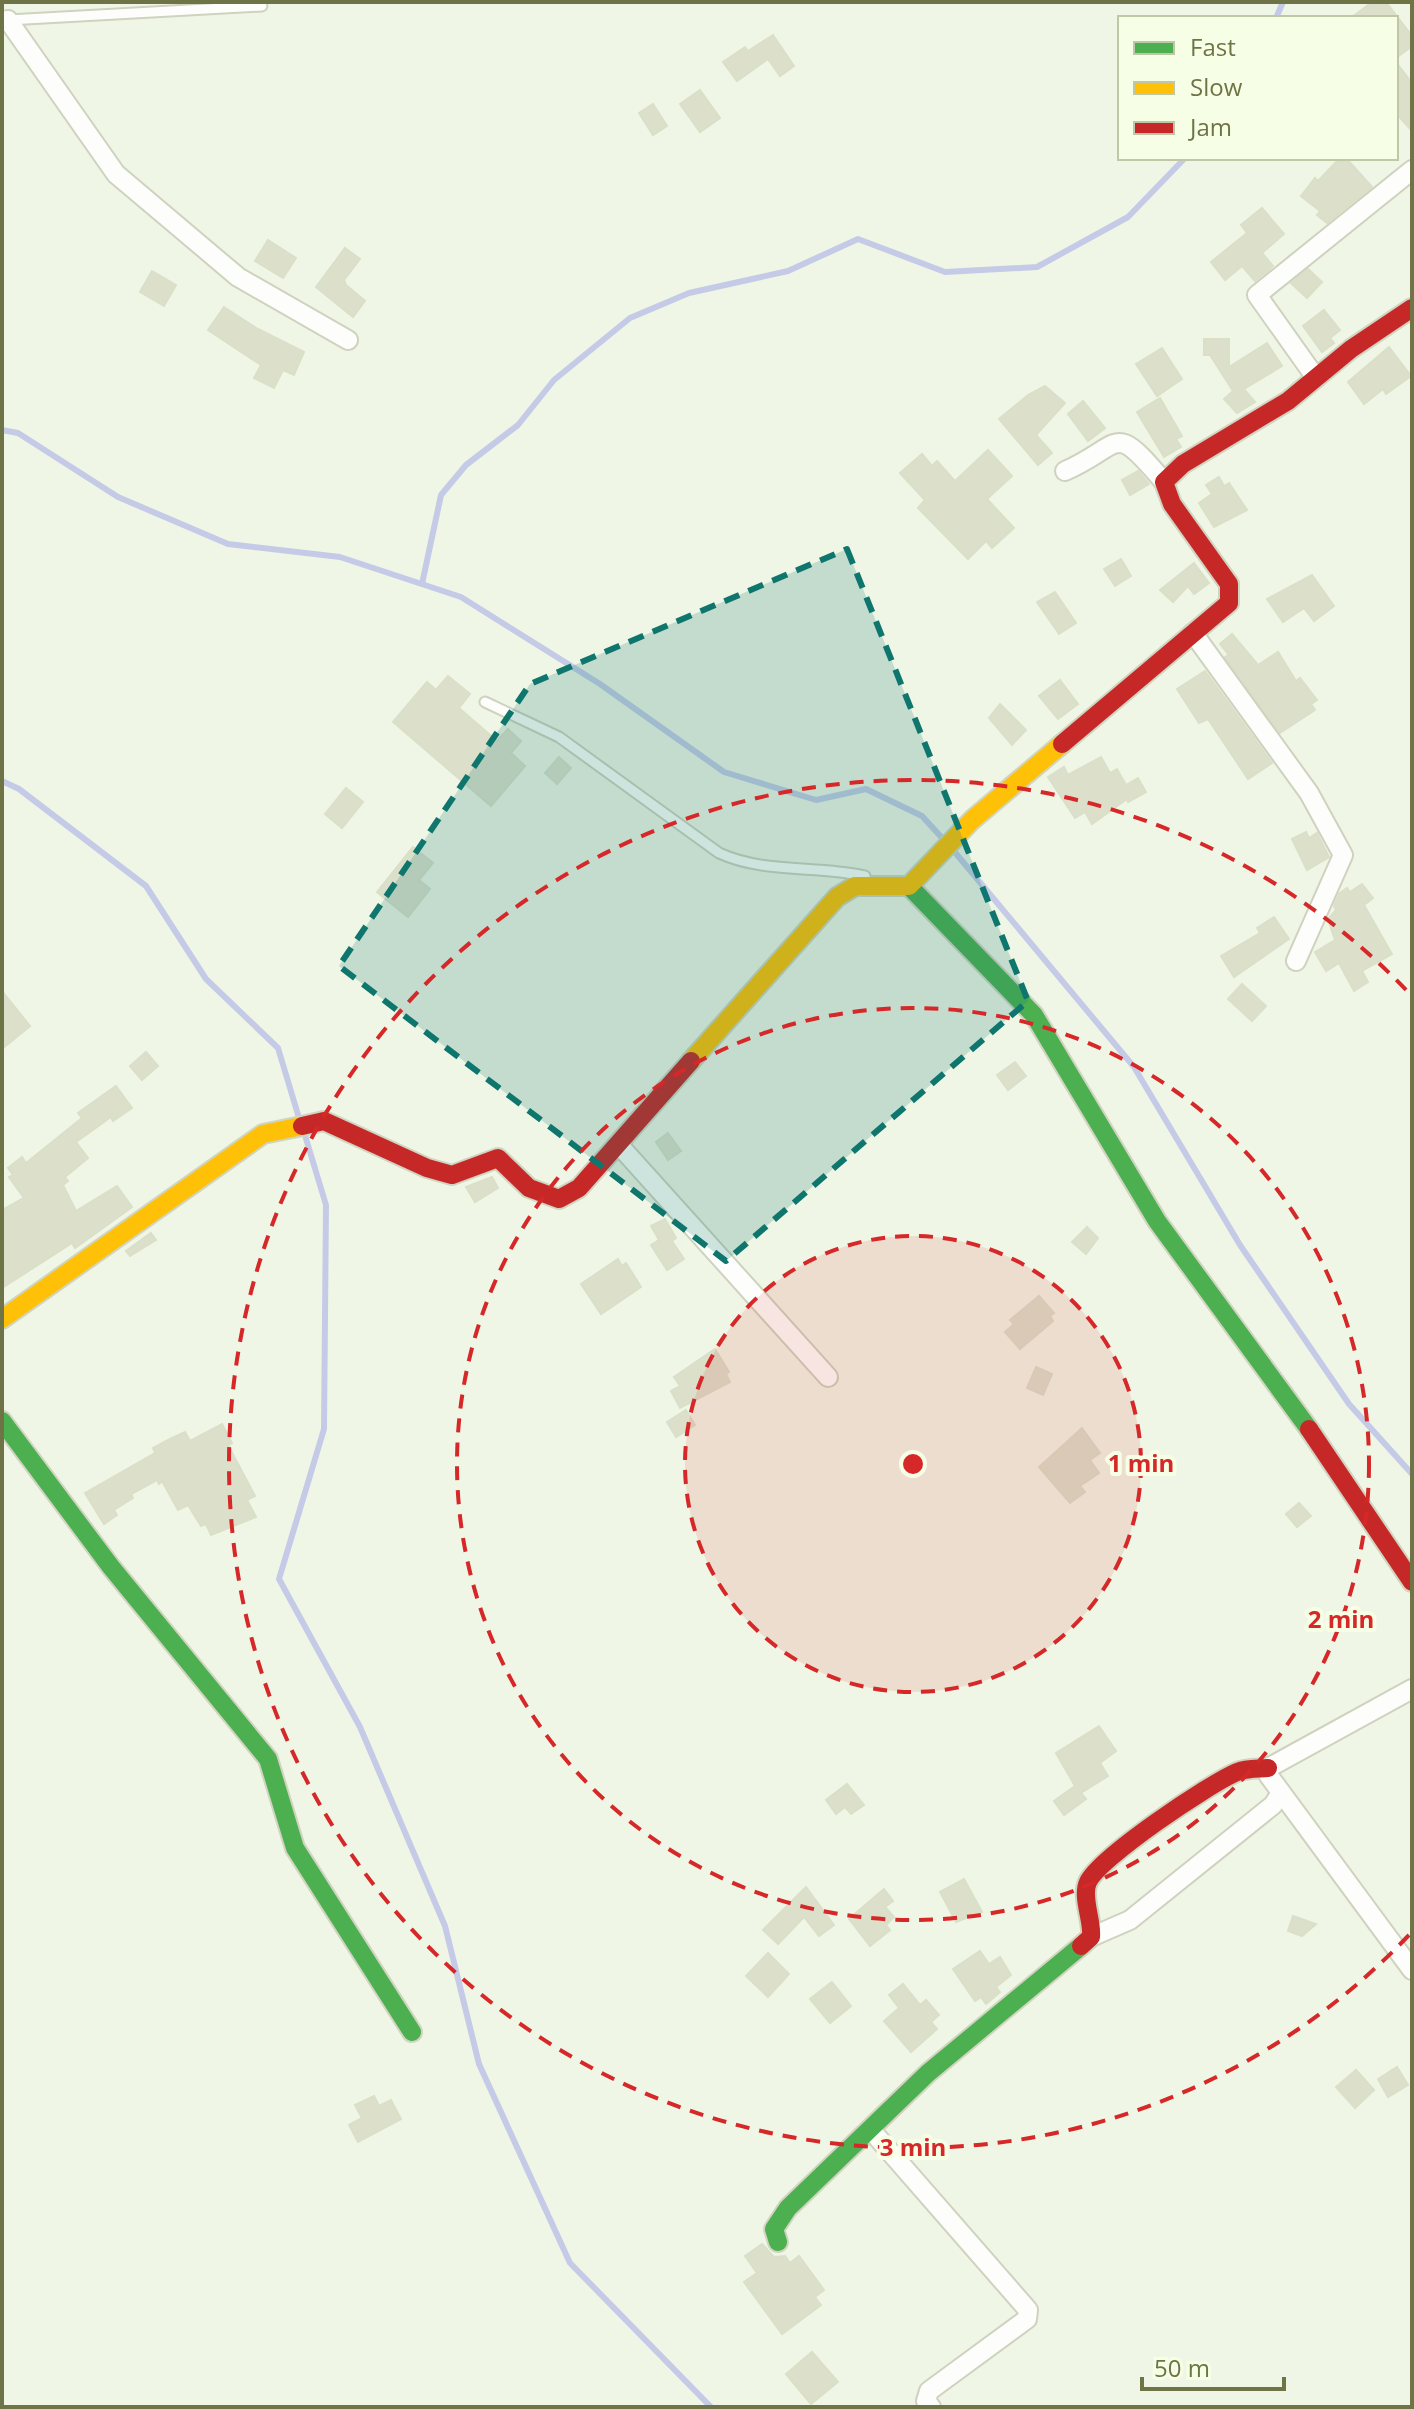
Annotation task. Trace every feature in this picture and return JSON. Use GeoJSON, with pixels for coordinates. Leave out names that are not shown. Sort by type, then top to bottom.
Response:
{"type":"FeatureCollection","features":[{"type":"Feature","properties":{"kind":"street"},"geometry":{"type":"LineString","coordinates":[[5,21],[116,174],[238,277],[348,340]]}},
{"type":"Feature","properties":{"kind":"street"},"geometry":{"type":"LineString","coordinates":[[1316,378],[1257,295],[1412,170]]}},
{"type":"Feature","properties":{"kind":"street"},"geometry":{"type":"LineString","coordinates":[[1164,482],[1183,464],[1288,401],[1412,308]]}},
{"type":"Feature","properties":{"kind":"street"},"geometry":{"type":"LineString","coordinates":[[909,886],[972,820],[1229,603],[1229,584],[1172,504],[1164,482],[1126,443],[1111,442],[1065,471]]}},
{"type":"Feature","properties":{"kind":"street"},"geometry":{"type":"LineString","coordinates":[[1193,633],[1309,793],[1343,855],[1296,961]]}},
{"type":"Feature","properties":{"kind":"street"},"geometry":{"type":"LineString","coordinates":[[2,1319],[263,1134],[324,1121],[427,1168],[452,1175],[498,1158],[529,1188],[559,1199],[579,1188],[837,897],[855,886],[909,886],[1034,1015],[1157,1221],[1327,1453],[1412,1582]]}},
{"type":"Feature","properties":{"kind":"street"},"geometry":{"type":"LineString","coordinates":[[618,1144],[828,1377]]}},
{"type":"Feature","properties":{"kind":"street"},"geometry":{"type":"LineString","coordinates":[[2,1421],[111,1567],[268,1759],[295,1848],[412,2032]]}},
{"type":"Feature","properties":{"kind":"street"},"geometry":{"type":"LineString","coordinates":[[1091,1937],[1094,1920],[1087,1897],[1088,1881],[1104,1864],[1206,1789],[1239,1771],[1268,1768],[1412,1689]]}},
{"type":"Feature","properties":{"kind":"street"},"geometry":{"type":"LineString","coordinates":[[1268,1768],[1269,1776],[1281,1793],[1412,1970]]}},
{"type":"Feature","properties":{"kind":"street"},"geometry":{"type":"LineString","coordinates":[[778,2242],[774,2229],[788,2208],[928,2073],[1091,1937],[1130,1920],[1273,1805],[1281,1793]]}},
{"type":"Feature","properties":{"kind":"street"},"geometry":{"type":"LineString","coordinates":[[871,2130],[1028,2310],[1027,2319],[929,2391],[926,2401],[931,2407]]}},
{"type":"Feature","properties":{"kind":"lane"},"geometry":{"type":"LineString","coordinates":[[5,21],[262,6]]}},
{"type":"Feature","properties":{"kind":"lane"},"geometry":{"type":"LineString","coordinates":[[485,702],[559,737],[719,853],[746,865],[840,870],[870,877],[878,884]]}},
{"type":"Feature","properties":{"kind":"highlighted area"},"geometry":{"type":"Polygon","coordinates":[[[847,549],[1028,1001],[726,1261],[339,966],[530,684],[847,549]]]}},
{"type":"Feature","properties":{"kind":"building"},"geometry":{"type":"Polygon","coordinates":[[[1372,2],[1386,2],[1397,16],[1354,16],[1372,2]]]}},
{"type":"Feature","properties":{"kind":"building"},"geometry":{"type":"Polygon","coordinates":[[[1398,18],[1412,36],[1412,46],[1398,56],[1398,18]]]}},
{"type":"Feature","properties":{"kind":"building"},"geometry":{"type":"Polygon","coordinates":[[[773,35],[794,66],[780,76],[768,59],[737,81],[723,62],[745,47],[748,51],[773,35]]]}},
{"type":"Feature","properties":{"kind":"building"},"geometry":{"type":"Polygon","coordinates":[[[1398,65],[1412,83],[1412,131],[1398,115],[1398,65]]]}},
{"type":"Feature","properties":{"kind":"building"},"geometry":{"type":"Polygon","coordinates":[[[700,90],[720,118],[700,132],[680,104],[700,90]]]}},
{"type":"Feature","properties":{"kind":"building"},"geometry":{"type":"Polygon","coordinates":[[[653,104],[667,126],[653,135],[639,113],[653,104]]]}},
{"type":"Feature","properties":{"kind":"building"},"geometry":{"type":"Polygon","coordinates":[[[1338,160],[1348,160],[1372,187],[1327,223],[1317,215],[1320,211],[1301,196],[1315,178],[1318,181],[1338,160]]]}},
{"type":"Feature","properties":{"kind":"building"},"geometry":{"type":"Polygon","coordinates":[[[1262,208],[1284,234],[1262,253],[1273,266],[1255,281],[1242,266],[1225,280],[1211,262],[1247,233],[1241,225],[1262,208]]]}},
{"type":"Feature","properties":{"kind":"building"},"geometry":{"type":"Polygon","coordinates":[[[268,240],[296,258],[283,278],[255,261],[268,240]]]}},
{"type":"Feature","properties":{"kind":"building"},"geometry":{"type":"Polygon","coordinates":[[[345,248],[360,259],[344,280],[365,301],[353,317],[316,287],[345,248]]]}},
{"type":"Feature","properties":{"kind":"building"},"geometry":{"type":"Polygon","coordinates":[[[1308,269],[1322,282],[1307,298],[1291,283],[1308,269]]]}},
{"type":"Feature","properties":{"kind":"building"},"geometry":{"type":"Polygon","coordinates":[[[152,271],[176,285],[164,306],[140,292],[152,271]]]}},
{"type":"Feature","properties":{"kind":"building"},"geometry":{"type":"Polygon","coordinates":[[[224,307],[256,328],[304,352],[294,375],[283,370],[274,388],[254,378],[261,365],[208,330],[224,307]]]}},
{"type":"Feature","properties":{"kind":"building"},"geometry":{"type":"Polygon","coordinates":[[[1324,310],[1340,330],[1330,338],[1334,343],[1322,352],[1303,326],[1324,310]]]}},
{"type":"Feature","properties":{"kind":"building"},"geometry":{"type":"Polygon","coordinates":[[[1204,339],[1229,339],[1229,367],[1267,343],[1282,366],[1244,389],[1255,402],[1237,413],[1224,399],[1233,391],[1210,355],[1204,355],[1204,339]]]}},
{"type":"Feature","properties":{"kind":"building"},"geometry":{"type":"Polygon","coordinates":[[[1389,347],[1411,376],[1386,394],[1383,389],[1364,404],[1348,382],[1389,347]]]}},
{"type":"Feature","properties":{"kind":"building"},"geometry":{"type":"Polygon","coordinates":[[[1162,348],[1182,379],[1157,396],[1136,364],[1162,348]]]}},
{"type":"Feature","properties":{"kind":"building"},"geometry":{"type":"Polygon","coordinates":[[[1045,386],[1065,403],[1036,435],[1052,453],[1038,465],[999,419],[1028,395],[1045,386]]]}},
{"type":"Feature","properties":{"kind":"building"},"geometry":{"type":"Polygon","coordinates":[[[1160,398],[1182,436],[1176,439],[1181,447],[1164,457],[1137,412],[1160,398]]]}},
{"type":"Feature","properties":{"kind":"building"},"geometry":{"type":"Polygon","coordinates":[[[1083,401],[1105,428],[1088,441],[1068,414],[1083,401]]]}},
{"type":"Feature","properties":{"kind":"building"},"geometry":{"type":"Polygon","coordinates":[[[988,450],[1012,476],[987,499],[1014,528],[992,548],[986,541],[968,559],[918,508],[925,500],[900,473],[922,454],[932,466],[937,461],[955,481],[988,450]]]}},
{"type":"Feature","properties":{"kind":"building"},"geometry":{"type":"Polygon","coordinates":[[[1138,471],[1149,484],[1130,495],[1122,480],[1138,471]]]}},
{"type":"Feature","properties":{"kind":"building"},"geometry":{"type":"Polygon","coordinates":[[[1219,477],[1224,486],[1229,483],[1247,510],[1214,527],[1199,503],[1212,494],[1206,485],[1219,477]]]}},
{"type":"Feature","properties":{"kind":"building"},"geometry":{"type":"Polygon","coordinates":[[[1121,559],[1131,576],[1115,586],[1104,569],[1121,559]]]}},
{"type":"Feature","properties":{"kind":"building"},"geometry":{"type":"Polygon","coordinates":[[[1194,563],[1209,583],[1194,594],[1188,586],[1173,602],[1160,590],[1194,563]]]}},
{"type":"Feature","properties":{"kind":"building"},"geometry":{"type":"Polygon","coordinates":[[[1312,575],[1334,606],[1314,621],[1304,608],[1283,622],[1267,599],[1312,575]]]}},
{"type":"Feature","properties":{"kind":"building"},"geometry":{"type":"Polygon","coordinates":[[[1055,592],[1076,623],[1059,634],[1037,602],[1055,592]]]}},
{"type":"Feature","properties":{"kind":"building"},"geometry":{"type":"Polygon","coordinates":[[[1232,634],[1258,665],[1278,652],[1296,681],[1300,678],[1317,700],[1311,704],[1315,710],[1280,733],[1225,657],[1229,655],[1220,644],[1232,634]]]}},
{"type":"Feature","properties":{"kind":"building"},"geometry":{"type":"Polygon","coordinates":[[[1205,671],[1272,763],[1248,779],[1208,719],[1199,723],[1177,689],[1205,671]]]}},
{"type":"Feature","properties":{"kind":"building"},"geometry":{"type":"Polygon","coordinates":[[[448,676],[470,694],[459,708],[497,741],[508,729],[521,741],[511,753],[525,766],[491,806],[393,722],[427,682],[436,690],[448,676]]]}},
{"type":"Feature","properties":{"kind":"building"},"geometry":{"type":"Polygon","coordinates":[[[1060,680],[1078,704],[1058,719],[1039,696],[1060,680]]]}},
{"type":"Feature","properties":{"kind":"building"},"geometry":{"type":"Polygon","coordinates":[[[1000,704],[1026,730],[1012,745],[989,718],[1000,704]]]}},
{"type":"Feature","properties":{"kind":"building"},"geometry":{"type":"Polygon","coordinates":[[[559,757],[571,768],[557,784],[545,773],[559,757]]]}},
{"type":"Feature","properties":{"kind":"building"},"geometry":{"type":"Polygon","coordinates":[[[1101,757],[1110,773],[1117,769],[1126,785],[1138,778],[1146,792],[1128,802],[1127,799],[1092,824],[1085,812],[1075,818],[1048,777],[1064,767],[1068,775],[1101,757]]]}},
{"type":"Feature","properties":{"kind":"building"},"geometry":{"type":"Polygon","coordinates":[[[346,788],[363,802],[342,828],[325,814],[346,788]]]}},
{"type":"Feature","properties":{"kind":"building"},"geometry":{"type":"Polygon","coordinates":[[[1306,832],[1309,838],[1317,833],[1329,857],[1307,870],[1292,839],[1306,832]]]}},
{"type":"Feature","properties":{"kind":"building"},"geometry":{"type":"Polygon","coordinates":[[[413,847],[433,863],[419,880],[430,889],[408,917],[377,892],[413,847]]]}},
{"type":"Feature","properties":{"kind":"building"},"geometry":{"type":"Polygon","coordinates":[[[1362,884],[1373,898],[1364,905],[1392,954],[1362,971],[1368,982],[1354,991],[1339,963],[1326,971],[1315,952],[1335,940],[1328,919],[1336,910],[1334,906],[1339,894],[1347,888],[1350,892],[1362,884]]]}},
{"type":"Feature","properties":{"kind":"building"},"geometry":{"type":"Polygon","coordinates":[[[1274,917],[1289,939],[1234,977],[1221,956],[1260,933],[1257,928],[1274,917]]]}},
{"type":"Feature","properties":{"kind":"building"},"geometry":{"type":"Polygon","coordinates":[[[1242,984],[1266,1006],[1252,1021],[1228,999],[1242,984]]]}},
{"type":"Feature","properties":{"kind":"building"},"geometry":{"type":"Polygon","coordinates":[[[2,991],[30,1026],[2,1049],[2,991]]]}},
{"type":"Feature","properties":{"kind":"building"},"geometry":{"type":"Polygon","coordinates":[[[146,1052],[158,1066],[142,1080],[130,1066],[146,1052]]]}},
{"type":"Feature","properties":{"kind":"building"},"geometry":{"type":"Polygon","coordinates":[[[1015,1062],[1026,1076],[1008,1090],[997,1075],[1015,1062]]]}},
{"type":"Feature","properties":{"kind":"building"},"geometry":{"type":"Polygon","coordinates":[[[116,1086],[132,1108],[113,1121],[111,1117],[76,1142],[88,1158],[65,1177],[68,1181],[63,1185],[76,1211],[117,1186],[132,1207],[75,1248],[72,1243],[2,1288],[2,1210],[24,1198],[9,1177],[13,1175],[8,1168],[22,1157],[26,1163],[82,1118],[78,1113],[116,1086]]]}},
{"type":"Feature","properties":{"kind":"building"},"geometry":{"type":"Polygon","coordinates":[[[668,1133],[681,1151],[668,1160],[656,1142],[668,1133]]]}},
{"type":"Feature","properties":{"kind":"building"},"geometry":{"type":"Polygon","coordinates":[[[492,1177],[498,1188],[475,1202],[466,1187],[492,1177]]]}},
{"type":"Feature","properties":{"kind":"building"},"geometry":{"type":"Polygon","coordinates":[[[665,1219],[676,1238],[672,1241],[684,1259],[667,1270],[651,1245],[659,1240],[651,1226],[665,1219]]]}},
{"type":"Feature","properties":{"kind":"building"},"geometry":{"type":"Polygon","coordinates":[[[1087,1227],[1098,1238],[1086,1254],[1072,1242],[1087,1227]]]}},
{"type":"Feature","properties":{"kind":"building"},"geometry":{"type":"Polygon","coordinates":[[[151,1233],[156,1240],[130,1256],[126,1251],[151,1233]]]}},
{"type":"Feature","properties":{"kind":"building"},"geometry":{"type":"Polygon","coordinates":[[[618,1259],[622,1266],[626,1263],[641,1287],[601,1314],[581,1284],[618,1259]]]}},
{"type":"Feature","properties":{"kind":"building"},"geometry":{"type":"Polygon","coordinates":[[[1039,1296],[1054,1313],[1050,1316],[1053,1321],[1020,1349],[1005,1332],[1014,1324],[1010,1320],[1039,1296]]]}},
{"type":"Feature","properties":{"kind":"building"},"geometry":{"type":"Polygon","coordinates":[[[715,1349],[729,1372],[726,1374],[730,1382],[680,1408],[671,1391],[680,1386],[674,1377],[715,1349]]]}},
{"type":"Feature","properties":{"kind":"building"},"geometry":{"type":"Polygon","coordinates":[[[1036,1367],[1052,1374],[1043,1395],[1027,1388],[1036,1367]]]}},
{"type":"Feature","properties":{"kind":"building"},"geometry":{"type":"Polygon","coordinates":[[[686,1410],[695,1425],[676,1437],[667,1422],[686,1410]]]}},
{"type":"Feature","properties":{"kind":"building"},"geometry":{"type":"Polygon","coordinates":[[[222,1424],[232,1443],[228,1445],[255,1496],[247,1500],[256,1517],[211,1535],[206,1524],[201,1526],[188,1505],[178,1510],[162,1481],[159,1484],[157,1480],[131,1494],[133,1498],[114,1510],[117,1515],[104,1524],[85,1493],[155,1453],[153,1448],[170,1439],[185,1432],[190,1441],[222,1424]]]}},
{"type":"Feature","properties":{"kind":"building"},"geometry":{"type":"Polygon","coordinates":[[[1082,1428],[1100,1453],[1090,1460],[1099,1473],[1080,1486],[1085,1492],[1070,1503],[1039,1467],[1082,1428]]]}},
{"type":"Feature","properties":{"kind":"building"},"geometry":{"type":"Polygon","coordinates":[[[1299,1503],[1311,1516],[1297,1527],[1286,1514],[1299,1503]]]}},
{"type":"Feature","properties":{"kind":"building"},"geometry":{"type":"Polygon","coordinates":[[[1099,1726],[1116,1751],[1100,1763],[1108,1776],[1081,1793],[1086,1799],[1064,1815],[1054,1801],[1075,1786],[1056,1753],[1099,1726]]]}},
{"type":"Feature","properties":{"kind":"building"},"geometry":{"type":"Polygon","coordinates":[[[847,1784],[864,1805],[851,1814],[845,1807],[836,1814],[826,1800],[847,1784]]]}},
{"type":"Feature","properties":{"kind":"building"},"geometry":{"type":"Polygon","coordinates":[[[964,1879],[982,1912],[956,1922],[940,1892],[964,1879]]]}},
{"type":"Feature","properties":{"kind":"building"},"geometry":{"type":"Polygon","coordinates":[[[806,1887],[834,1925],[819,1936],[804,1917],[778,1944],[763,1930],[806,1887]]]}},
{"type":"Feature","properties":{"kind":"building"},"geometry":{"type":"Polygon","coordinates":[[[884,1889],[893,1901],[885,1907],[894,1917],[886,1925],[890,1930],[870,1946],[849,1919],[884,1889]]]}},
{"type":"Feature","properties":{"kind":"building"},"geometry":{"type":"Polygon","coordinates":[[[1293,1916],[1316,1924],[1302,1936],[1288,1931],[1293,1916]]]}},
{"type":"Feature","properties":{"kind":"building"},"geometry":{"type":"Polygon","coordinates":[[[980,1951],[989,1964],[1000,1957],[1011,1975],[996,1987],[1000,1992],[986,2004],[981,1997],[975,2001],[953,1969],[980,1951]]]}},
{"type":"Feature","properties":{"kind":"building"},"geometry":{"type":"Polygon","coordinates":[[[768,1953],[789,1974],[768,1997],[746,1976],[768,1953]]]}},
{"type":"Feature","properties":{"kind":"building"},"geometry":{"type":"Polygon","coordinates":[[[832,1982],[851,2006],[830,2023],[810,1999],[832,1982]]]}},
{"type":"Feature","properties":{"kind":"building"},"geometry":{"type":"Polygon","coordinates":[[[903,1984],[920,2005],[926,2000],[939,2015],[931,2022],[937,2029],[911,2052],[884,2021],[899,2008],[889,1995],[903,1984]]]}},
{"type":"Feature","properties":{"kind":"building"},"geometry":{"type":"Polygon","coordinates":[[[1397,2067],[1408,2085],[1388,2097],[1378,2079],[1397,2067]]]}},
{"type":"Feature","properties":{"kind":"building"},"geometry":{"type":"Polygon","coordinates":[[[1356,2070],[1374,2090],[1355,2108],[1336,2087],[1356,2070]]]}},
{"type":"Feature","properties":{"kind":"building"},"geometry":{"type":"Polygon","coordinates":[[[374,2096],[379,2106],[391,2100],[401,2119],[358,2142],[349,2125],[362,2118],[355,2105],[374,2096]]]}},
{"type":"Feature","properties":{"kind":"building"},"geometry":{"type":"Polygon","coordinates":[[[762,2244],[774,2257],[785,2256],[790,2263],[799,2256],[824,2290],[815,2297],[821,2305],[782,2334],[744,2282],[757,2273],[745,2256],[762,2244]]]}},
{"type":"Feature","properties":{"kind":"building"},"geometry":{"type":"Polygon","coordinates":[[[812,2352],[838,2382],[811,2404],[786,2374],[812,2352]]]}},
{"type":"Feature","properties":{"kind":"waterway"},"geometry":{"type":"LineString","coordinates":[[1277,16],[1283,2]]}},
{"type":"Feature","properties":{"kind":"waterway"},"geometry":{"type":"LineString","coordinates":[[422,584],[441,495],[466,465],[518,425],[554,380],[630,318],[689,293],[788,271],[858,239],[945,272],[1037,267],[1128,217],[1183,160]]}},
{"type":"Feature","properties":{"kind":"waterway"},"geometry":{"type":"LineString","coordinates":[[2,430],[18,433],[118,497],[228,544],[340,557],[461,597],[600,684],[724,772],[816,800],[866,789],[922,816],[943,839]]}},
{"type":"Feature","properties":{"kind":"waterway"},"geometry":{"type":"LineString","coordinates":[[2,781],[19,789],[146,886],[206,979],[278,1048],[299,1118]]}},
{"type":"Feature","properties":{"kind":"waterway"},"geometry":{"type":"LineString","coordinates":[[953,850],[1134,1067],[1240,1245],[1349,1404],[1412,1474]]}},
{"type":"Feature","properties":{"kind":"waterway"},"geometry":{"type":"LineString","coordinates":[[304,1132],[326,1205],[324,1429],[279,1579],[360,1727],[445,1926],[479,2064],[570,2263],[711,2407]]}},
{"type":"Feature","properties":{"kind":"traffic: fast"},"geometry":{"type":"LineString","coordinates":[[909,886],[1034,1015],[1157,1221],[1309,1429]]}},
{"type":"Feature","properties":{"kind":"traffic: fast"},"geometry":{"type":"LineString","coordinates":[[2,1421],[111,1567],[268,1759],[295,1848],[412,2032]]}},
{"type":"Feature","properties":{"kind":"traffic: fast"},"geometry":{"type":"LineString","coordinates":[[778,2242],[774,2229],[788,2208],[928,2073],[1081,1946]]}},
{"type":"Feature","properties":{"kind":"traffic: slow"},"geometry":{"type":"LineString","coordinates":[[691,1061],[837,897],[855,886],[909,886],[972,820],[1062,744]]}},
{"type":"Feature","properties":{"kind":"traffic: slow"},"geometry":{"type":"LineString","coordinates":[[2,1319],[263,1134],[302,1126]]}},
{"type":"Feature","properties":{"kind":"traffic: jam"},"geometry":{"type":"LineString","coordinates":[[1062,744],[1229,603],[1229,584],[1172,504],[1164,482],[1183,464],[1288,401],[1351,349],[1412,308]]}},
{"type":"Feature","properties":{"kind":"traffic: jam"},"geometry":{"type":"LineString","coordinates":[[302,1126],[324,1121],[427,1168],[452,1175],[498,1158],[529,1188],[559,1199],[579,1188],[691,1061]]}},
{"type":"Feature","properties":{"kind":"traffic: jam"},"geometry":{"type":"LineString","coordinates":[[1309,1429],[1412,1582]]}},
{"type":"Feature","properties":{"kind":"traffic: jam"},"geometry":{"type":"LineString","coordinates":[[1081,1946],[1091,1937],[1086,1902],[1088,1882],[1112,1856],[1156,1822],[1237,1772],[1268,1768]]}}]}
